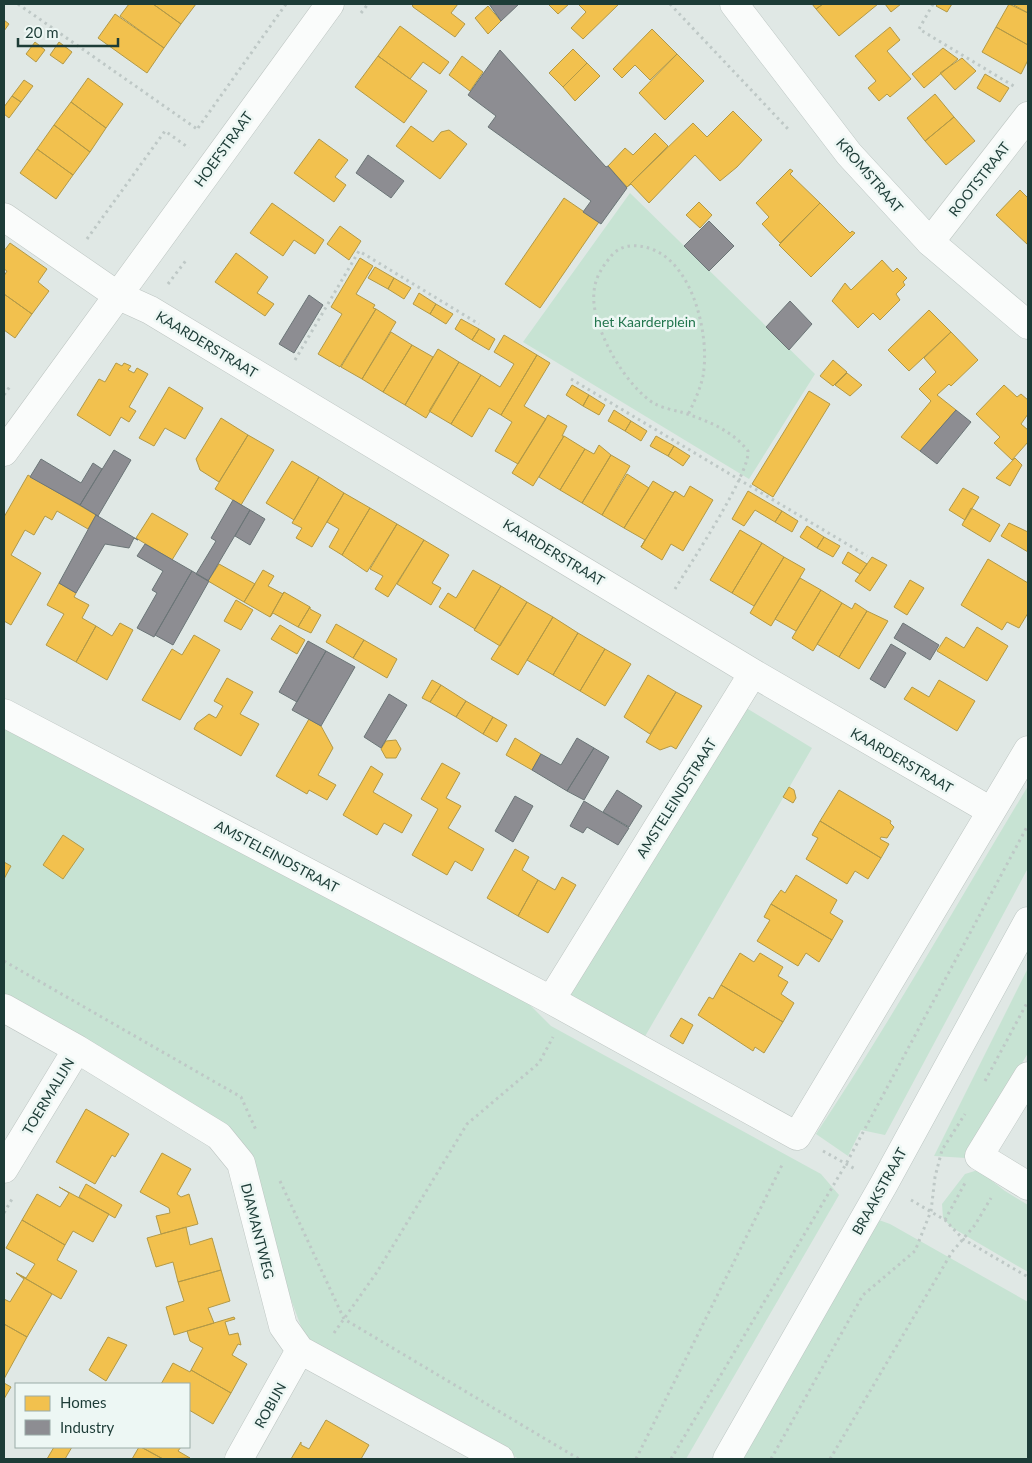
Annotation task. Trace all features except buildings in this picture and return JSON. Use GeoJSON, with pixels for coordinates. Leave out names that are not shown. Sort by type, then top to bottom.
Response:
{"type":"FeatureCollection","features":[{"type":"Feature","properties":{"kind":"street","name":"HOEFSTRAAT"},"geometry":{"type":"LineString","coordinates":[[4,452],[330,4]]}},
{"type":"Feature","properties":{"kind":"street","name":"KROMSTRAAT"},"geometry":{"type":"LineString","coordinates":[[734,4],[849,154],[930,242],[1028,325]]}},
{"type":"Feature","properties":{"kind":"street","name":"ROOTSTRAAT"},"geometry":{"type":"LineString","coordinates":[[930,242],[1028,116]]}},
{"type":"Feature","properties":{"kind":"street","name":"KAARDERSTRAAT"},"geometry":{"type":"LineString","coordinates":[[4,217],[71,261],[117,295],[150,310],[753,673],[991,811]]}},
{"type":"Feature","properties":{"kind":"street","name":"AMSTELEINDSTRAAT"},"geometry":{"type":"LineString","coordinates":[[559,1004],[753,673]]}},
{"type":"Feature","properties":{"kind":"street","name":"AMSTELEINDSTRAAT"},"geometry":{"type":"LineString","coordinates":[[4,713],[559,1004],[797,1136]]}},
{"type":"Feature","properties":{"kind":"street"},"geometry":{"type":"LineString","coordinates":[[797,1136],[1028,750]]}},
{"type":"Feature","properties":{"kind":"street","name":"BRAAKSTRAAT"},"geometry":{"type":"LineString","coordinates":[[727,1459],[884,1184],[1028,921]]}},
{"type":"Feature","properties":{"kind":"street","name":"DIAMANTWEG"},"geometry":{"type":"LineString","coordinates":[[4,1008],[77,1049],[220,1136],[241,1163],[283,1326],[308,1354],[500,1459]]}},
{"type":"Feature","properties":{"kind":"street","name":"TOERMALIJN"},"geometry":{"type":"LineString","coordinates":[[4,1169],[77,1049]]}},
{"type":"Feature","properties":{"kind":"street"},"geometry":{"type":"LineString","coordinates":[[1017,1179],[979,1156],[1028,1076]]}},
{"type":"Feature","properties":{"kind":"street","name":"ROBIJN"},"geometry":{"type":"LineString","coordinates":[[239,1459],[308,1354]]}},
{"type":"Feature","properties":{"kind":"path"},"geometry":{"type":"LineString","coordinates":[[18,4],[197,129]]}},
{"type":"Feature","properties":{"kind":"path"},"geometry":{"type":"LineString","coordinates":[[194,134],[286,4]]}},
{"type":"Feature","properties":{"kind":"path"},"geometry":{"type":"LineString","coordinates":[[670,4],[792,134]]}},
{"type":"Feature","properties":{"kind":"path"},"geometry":{"type":"LineString","coordinates":[[933,4],[919,29],[1020,89]]}},
{"type":"Feature","properties":{"kind":"path"},"geometry":{"type":"LineString","coordinates":[[71,261],[165,131],[212,164]]}},
{"type":"Feature","properties":{"kind":"path"},"geometry":{"type":"LineString","coordinates":[[186,145],[190,140]]}},
{"type":"Feature","properties":{"kind":"path"},"geometry":{"type":"LineString","coordinates":[[659,615],[740,480],[749,461],[748,451],[743,444],[712,424],[656,404],[636,388],[618,365],[598,324],[594,292],[601,268],[616,252],[626,246],[645,246],[662,254],[679,270],[693,297],[705,340],[701,383],[688,415]]}},
{"type":"Feature","properties":{"kind":"path"},"geometry":{"type":"LineString","coordinates":[[279,387],[359,251],[479,324]]}},
{"type":"Feature","properties":{"kind":"path"},"geometry":{"type":"LineString","coordinates":[[571,379],[867,556]]}},
{"type":"Feature","properties":{"kind":"path"},"geometry":{"type":"LineString","coordinates":[[671,1459],[846,1164],[1028,825]]}},
{"type":"Feature","properties":{"kind":"path"},"geometry":{"type":"LineString","coordinates":[[4,962],[241,1098],[258,1133]]}},
{"type":"Feature","properties":{"kind":"path"},"geometry":{"type":"LineString","coordinates":[[982,1088],[1028,1001]]}},
{"type":"Feature","properties":{"kind":"path"},"geometry":{"type":"LineString","coordinates":[[308,1354],[344,1319],[377,1272],[467,1124],[539,1063],[559,1004]]}},
{"type":"Feature","properties":{"kind":"path"},"geometry":{"type":"LineString","coordinates":[[771,1459],[863,1295],[915,1251],[930,1211],[935,1177],[942,1150],[967,1111]]}},
{"type":"Feature","properties":{"kind":"path"},"geometry":{"type":"LineString","coordinates":[[636,1459],[797,1136],[945,1220],[963,1240],[1028,1277]]}},
{"type":"Feature","properties":{"kind":"path"},"geometry":{"type":"LineString","coordinates":[[945,1220],[979,1156]]}},
{"type":"Feature","properties":{"kind":"path"},"geometry":{"type":"LineString","coordinates":[[278,1177],[344,1319],[579,1459]]}},
{"type":"Feature","properties":{"kind":"path"},"geometry":{"type":"LineString","coordinates":[[830,1459],[952,1252],[1017,1179]]}},
{"type":"Feature","properties":{"kind":"green space","name":"het Kaarderplein"},"geometry":{"type":"Polygon","coordinates":[[[630,193],[815,374],[749,479],[523,342],[630,193]]]}},
{"type":"Feature","properties":{"kind":"green space"},"geometry":{"type":"Polygon","coordinates":[[[743,706],[812,748],[640,1045],[574,1010],[567,992],[743,706]]]}},
{"type":"Feature","properties":{"kind":"green space"},"geometry":{"type":"Polygon","coordinates":[[[4,722],[521,996],[551,1026],[821,1174],[839,1195],[686,1459],[519,1459],[305,1337],[278,1265],[246,1159],[4,998],[4,722]]]}},
{"type":"Feature","properties":{"kind":"green space"},"geometry":{"type":"Polygon","coordinates":[[[1028,786],[1028,868],[885,1135],[861,1130],[848,1156],[816,1134],[898,1005],[1028,786]]]}},
{"type":"Feature","properties":{"kind":"green space"},"geometry":{"type":"Polygon","coordinates":[[[1028,968],[1028,1053],[966,1158],[934,1156],[1028,968]]]}},
{"type":"Feature","properties":{"kind":"green space"},"geometry":{"type":"Polygon","coordinates":[[[978,1170],[1005,1191],[1028,1205],[1028,1272],[951,1227],[943,1218],[942,1204],[965,1174],[978,1170]]]}},
{"type":"Feature","properties":{"kind":"green space"},"geometry":{"type":"Polygon","coordinates":[[[879,1220],[890,1224],[1028,1302],[1028,1459],[743,1459],[879,1220]]]}}]}
